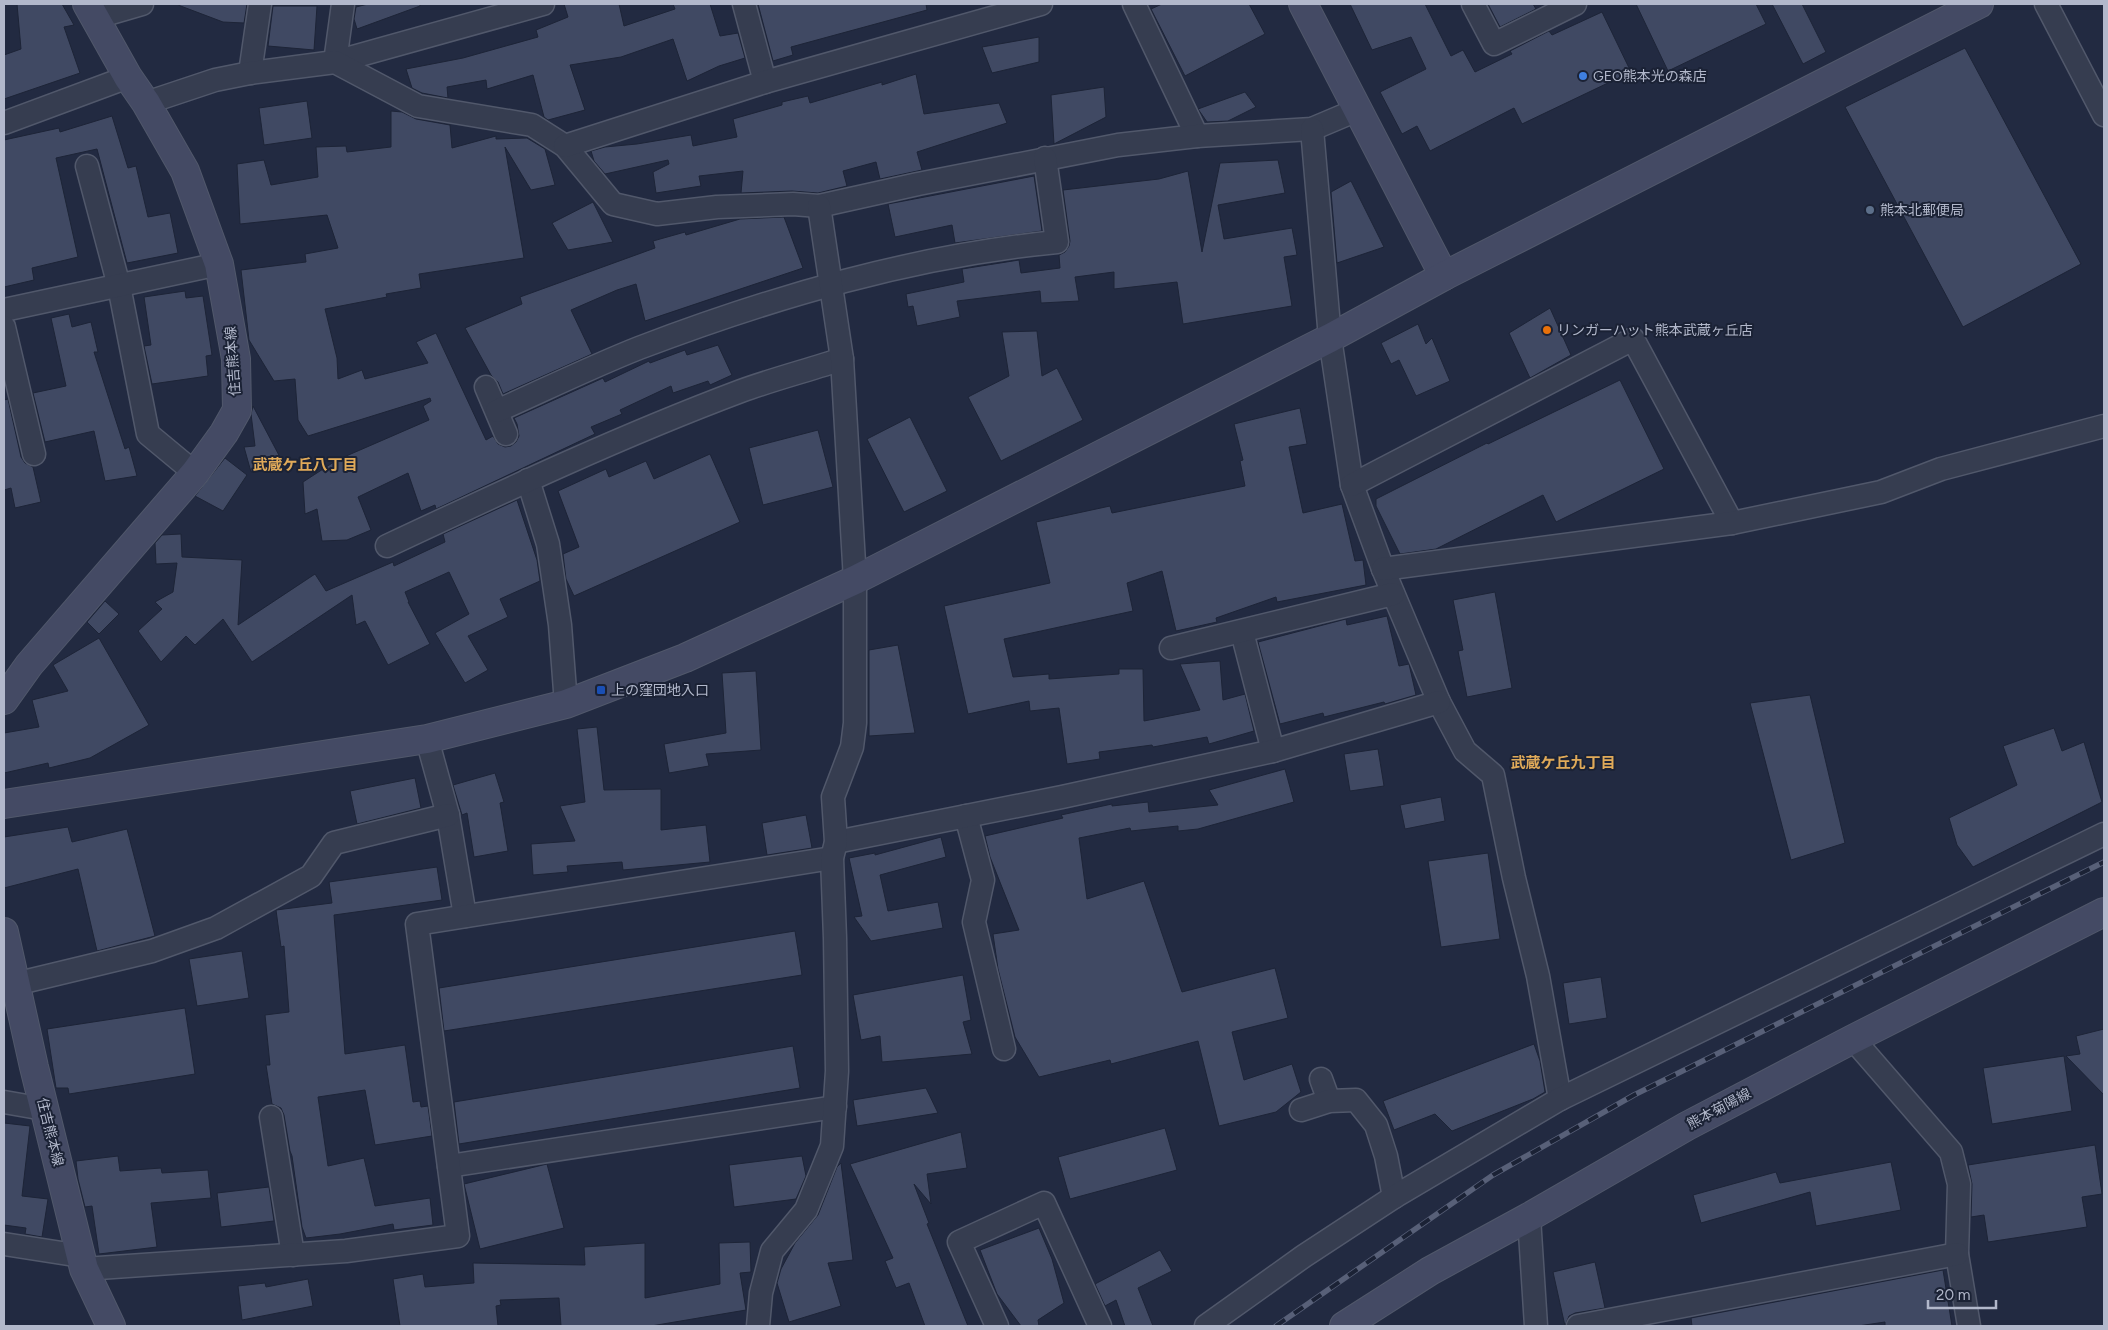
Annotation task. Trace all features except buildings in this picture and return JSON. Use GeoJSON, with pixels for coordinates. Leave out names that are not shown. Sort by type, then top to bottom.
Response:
{"type":"FeatureCollection","features":[{"type":"Feature","properties":{"kind":"street"},"geometry":{"type":"LineString","coordinates":[[90,11],[142,4]]}},
{"type":"Feature","properties":{"kind":"street"},"geometry":{"type":"LineString","coordinates":[[250,72],[260,4]]}},
{"type":"Feature","properties":{"kind":"street"},"geometry":{"type":"LineString","coordinates":[[335,62],[343,4]]}},
{"type":"Feature","properties":{"kind":"street"},"geometry":{"type":"LineString","coordinates":[[146,103],[215,80],[250,72],[335,62],[543,4]]}},
{"type":"Feature","properties":{"kind":"street"},"geometry":{"type":"LineString","coordinates":[[744,4],[765,82]]}},
{"type":"Feature","properties":{"kind":"street"},"geometry":{"type":"LineString","coordinates":[[565,146],[765,82],[1041,4]]}},
{"type":"Feature","properties":{"kind":"street"},"geometry":{"type":"LineString","coordinates":[[1134,4],[1196,136]]}},
{"type":"Feature","properties":{"kind":"street"},"geometry":{"type":"LineString","coordinates":[[1303,4],[1444,276]]}},
{"type":"Feature","properties":{"kind":"street"},"geometry":{"type":"LineString","coordinates":[[1473,4],[1494,44],[1575,4]]}},
{"type":"Feature","properties":{"kind":"street"},"geometry":{"type":"LineString","coordinates":[[4,804],[427,740],[566,704],[685,658],[855,580],[1330,338],[1444,276],[1979,4]]}},
{"type":"Feature","properties":{"kind":"street"},"geometry":{"type":"LineString","coordinates":[[2046,4],[2102,104]]}},
{"type":"Feature","properties":{"kind":"street","name":"住吉熊本線"},"geometry":{"type":"LineString","coordinates":[[4,700],[29,665],[194,473],[224,433],[236,410],[236,359],[220,264],[185,171],[90,11]]}},
{"type":"Feature","properties":{"kind":"street"},"geometry":{"type":"LineString","coordinates":[[335,62],[418,106],[532,125],[565,146],[613,204],[657,214],[717,206],[794,204],[819,206],[1045,158],[1118,145],[1196,136],[1312,130],[1357,110]]}},
{"type":"Feature","properties":{"kind":"street"},"geometry":{"type":"LineString","coordinates":[[4,123],[128,77]]}},
{"type":"Feature","properties":{"kind":"street"},"geometry":{"type":"LineString","coordinates":[[1312,130],[1330,338],[1352,485],[1393,594],[1440,702],[1465,752],[1493,775],[1514,878],[1538,976],[1560,1099]]}},
{"type":"Feature","properties":{"kind":"street"},"geometry":{"type":"LineString","coordinates":[[496,410],[638,349],[752,308],[831,285],[955,255],[1057,242],[1045,158]]}},
{"type":"Feature","properties":{"kind":"street"},"geometry":{"type":"LineString","coordinates":[[86,166],[119,286],[148,434],[194,473]]}},
{"type":"Feature","properties":{"kind":"street"},"geometry":{"type":"LineString","coordinates":[[758,1326],[761,1293],[772,1252],[806,1210],[832,1146],[837,1072],[833,797],[852,747],[855,723],[855,580],[842,359],[819,206]]}},
{"type":"Feature","properties":{"kind":"street"},"geometry":{"type":"LineString","coordinates":[[4,310],[220,264]]}},
{"type":"Feature","properties":{"kind":"street"},"geometry":{"type":"LineString","coordinates":[[4,326],[34,454]]}},
{"type":"Feature","properties":{"kind":"street"},"geometry":{"type":"LineString","coordinates":[[1352,485],[1633,339],[1732,523]]}},
{"type":"Feature","properties":{"kind":"street"},"geometry":{"type":"LineString","coordinates":[[387,546],[528,480],[742,391],[842,359]]}},
{"type":"Feature","properties":{"kind":"street"},"geometry":{"type":"LineString","coordinates":[[486,387],[506,434]]}},
{"type":"Feature","properties":{"kind":"street"},"geometry":{"type":"LineString","coordinates":[[1383,569],[1732,523],[1881,492],[1941,469],[2104,426]]}},
{"type":"Feature","properties":{"kind":"street"},"geometry":{"type":"LineString","coordinates":[[528,480],[548,544],[560,625],[566,704]]}},
{"type":"Feature","properties":{"kind":"street"},"geometry":{"type":"LineString","coordinates":[[1171,648],[1393,594]]}},
{"type":"Feature","properties":{"kind":"street"},"geometry":{"type":"LineString","coordinates":[[1242,632],[1273,752]]}},
{"type":"Feature","properties":{"kind":"street"},"geometry":{"type":"LineString","coordinates":[[4,1244],[83,1263],[346,1252],[458,1236],[417,924],[834,850],[966,816],[1273,752],[1440,702]]}},
{"type":"Feature","properties":{"kind":"street"},"geometry":{"type":"LineString","coordinates":[[427,740],[448,816],[465,916]]}},
{"type":"Feature","properties":{"kind":"street"},"geometry":{"type":"LineString","coordinates":[[10,969],[152,951],[216,928],[311,876],[334,843],[448,816]]}},
{"type":"Feature","properties":{"kind":"street"},"geometry":{"type":"LineString","coordinates":[[966,816],[983,880],[974,922],[1004,1049]]}},
{"type":"Feature","properties":{"kind":"street"},"geometry":{"type":"LineString","coordinates":[[1206,1326],[1304,1256],[1394,1197],[1560,1099],[2104,834]]}},
{"type":"Feature","properties":{"kind":"street","name":"熊本菊陽線"},"geometry":{"type":"LineString","coordinates":[[1344,1326],[1430,1271],[1530,1217],[1687,1126],[1853,1038],[2104,912]]}},
{"type":"Feature","properties":{"kind":"street","name":"住吉熊本線"},"geometry":{"type":"LineString","coordinates":[[4,932],[10,969],[83,1263],[111,1326]]}},
{"type":"Feature","properties":{"kind":"street"},"geometry":{"type":"LineString","coordinates":[[1853,1038],[1952,1152],[1959,1184],[1957,1254],[1969,1326]]}},
{"type":"Feature","properties":{"kind":"street"},"geometry":{"type":"LineString","coordinates":[[1321,1079],[1329,1101]]}},
{"type":"Feature","properties":{"kind":"street"},"geometry":{"type":"LineString","coordinates":[[1301,1110],[1329,1101],[1356,1100],[1376,1125],[1386,1156],[1394,1197]]}},
{"type":"Feature","properties":{"kind":"street"},"geometry":{"type":"LineString","coordinates":[[4,1102],[44,1109]]}},
{"type":"Feature","properties":{"kind":"street"},"geometry":{"type":"LineString","coordinates":[[450,1166],[834,1107]]}},
{"type":"Feature","properties":{"kind":"street"},"geometry":{"type":"LineString","coordinates":[[271,1117],[293,1255]]}},
{"type":"Feature","properties":{"kind":"street"},"geometry":{"type":"LineString","coordinates":[[997,1326],[959,1242],[1044,1203],[1100,1326]]}},
{"type":"Feature","properties":{"kind":"street"},"geometry":{"type":"LineString","coordinates":[[1530,1217],[1536,1326]]}},
{"type":"Feature","properties":{"kind":"street"},"geometry":{"type":"LineString","coordinates":[[1578,1326],[1957,1254]]}},
{"type":"Feature","properties":{"kind":"railway"},"geometry":{"type":"LineString","coordinates":[[1276,1326],[1493,1175],[1634,1095],[2104,862]]}},
{"type":"Feature","properties":{"kind":"place","name":"GEO熊本光の森店"},"geometry":{"type":"Point","coordinates":[1583,76]}},
{"type":"Feature","properties":{"kind":"place","name":"熊本北郵便局"},"geometry":{"type":"Point","coordinates":[1870,210]}},
{"type":"Feature","properties":{"kind":"place","name":"リンガーハット熊本武蔵ヶ丘店"},"geometry":{"type":"Point","coordinates":[1547,330]}},
{"type":"Feature","properties":{"kind":"place","name":"上の窪団地入口"},"geometry":{"type":"Point","coordinates":[601,690]}},
{"type":"Feature","properties":{"kind":"district","name":"武蔵ケ丘八丁目"},"geometry":{"type":"Point","coordinates":[305,465]}},
{"type":"Feature","properties":{"kind":"district","name":"武蔵ケ丘九丁目"},"geometry":{"type":"Point","coordinates":[1563,763]}}]}
